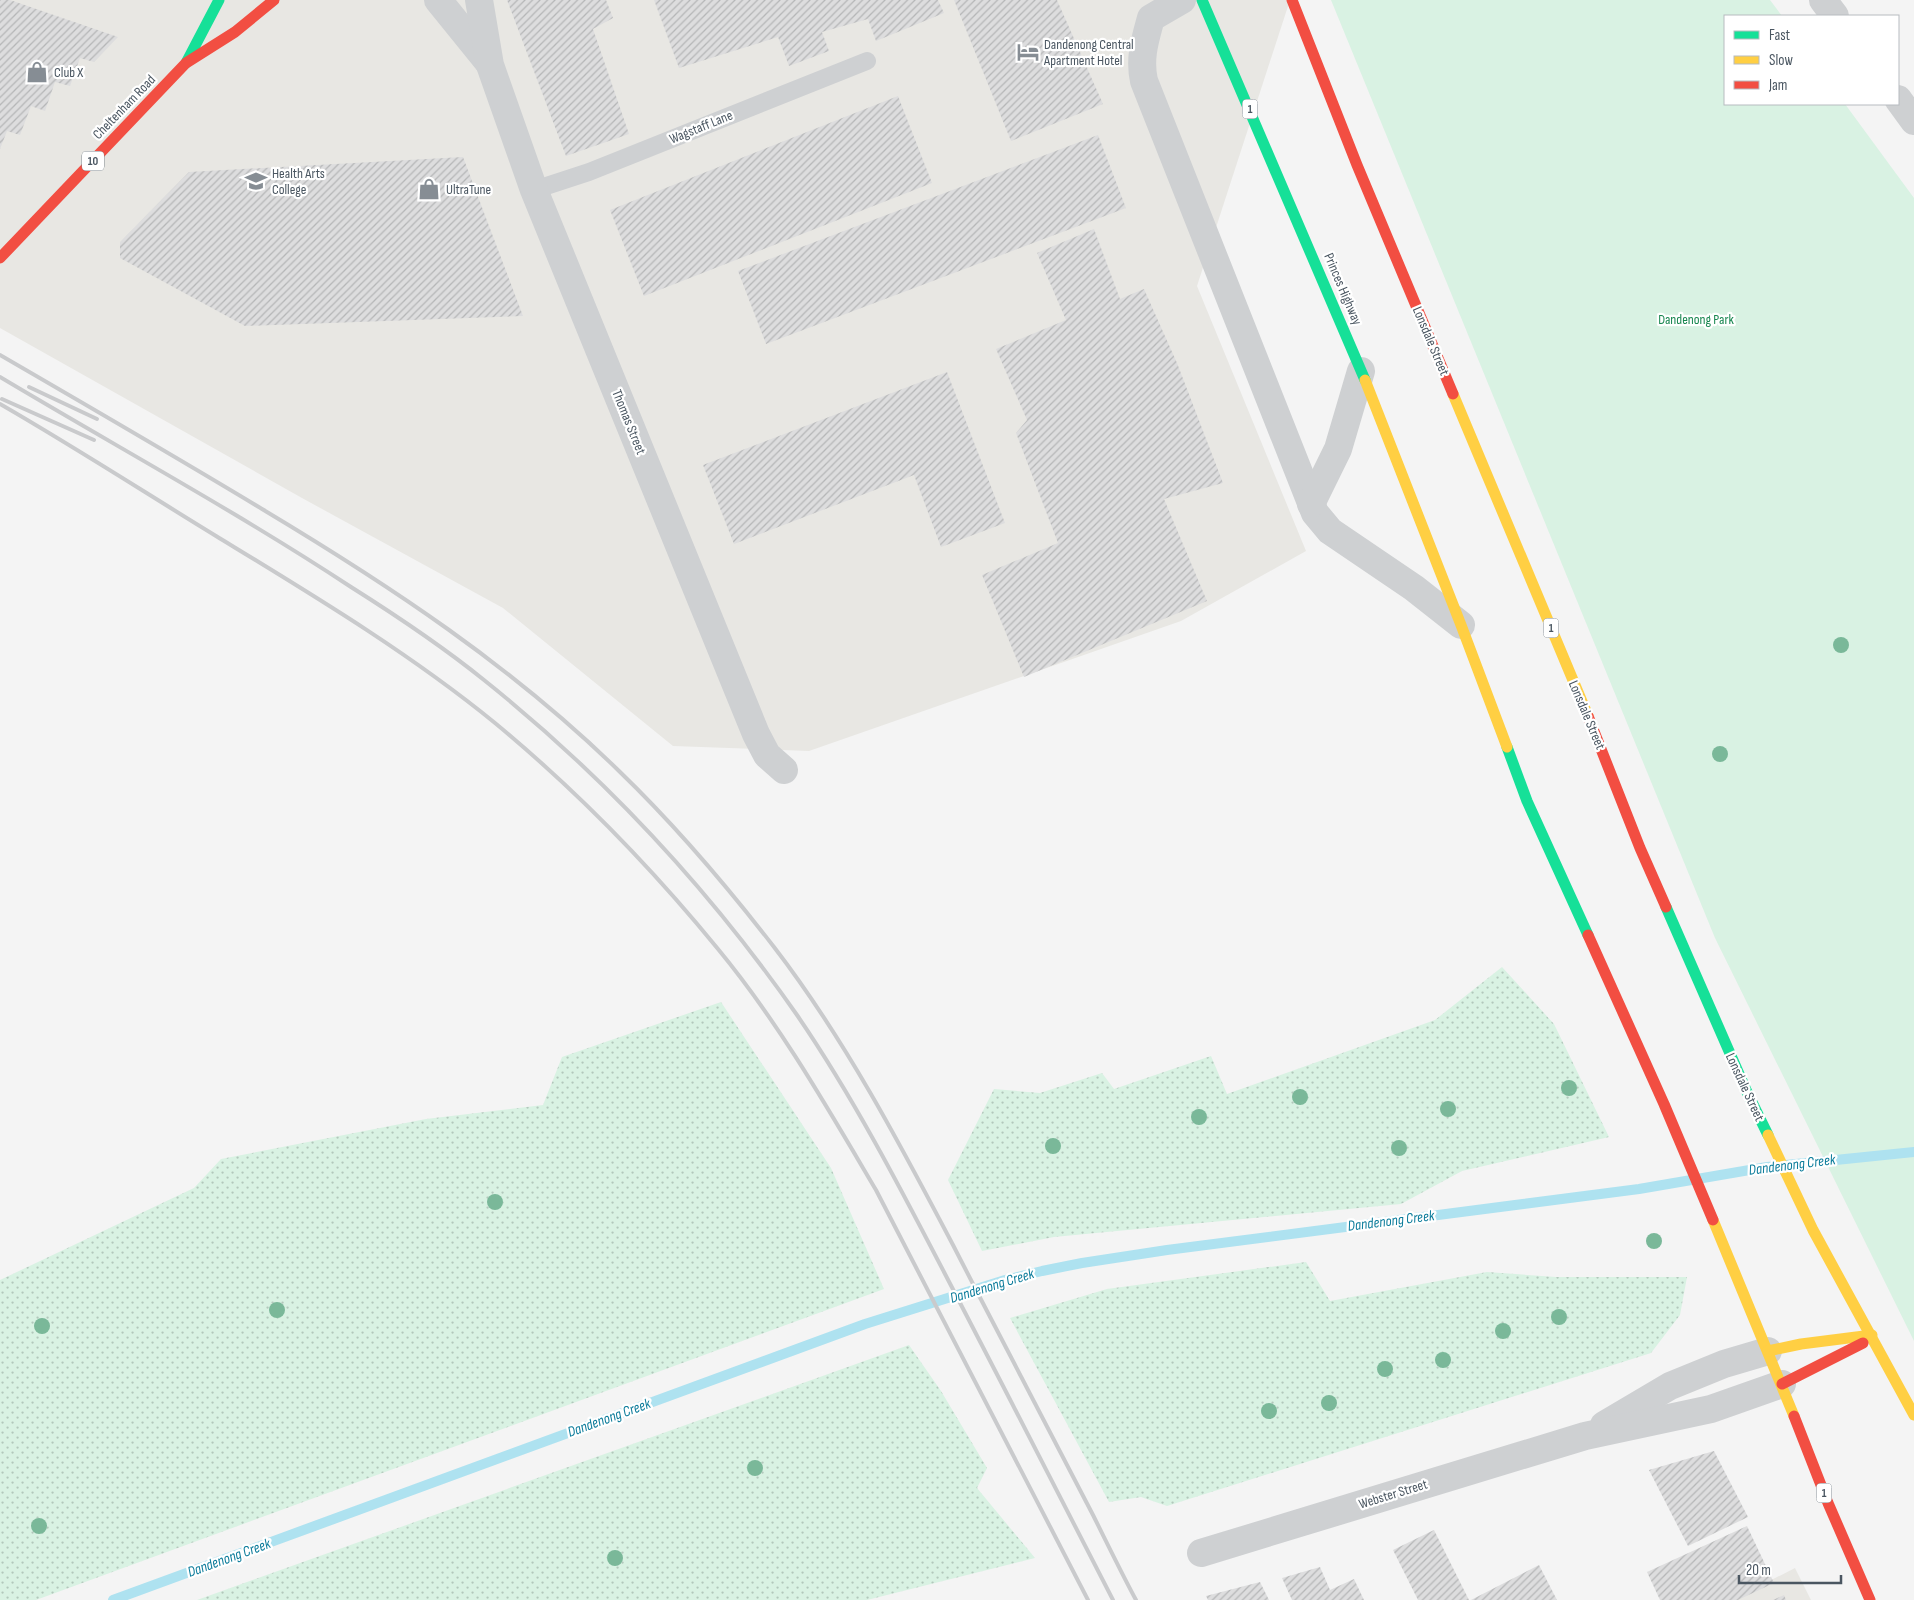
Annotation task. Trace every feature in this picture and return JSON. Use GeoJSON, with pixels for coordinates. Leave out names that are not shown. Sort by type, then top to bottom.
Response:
{"type":"FeatureCollection","features":[{"type":"Feature","properties":{"kind":"main road","name":"Cheltenham Road"},"geometry":{"type":"LineString","coordinates":[[186,63],[219,0]]}},
{"type":"Feature","properties":{"kind":"main road","name":"Cheltenham Road"},"geometry":{"type":"LineString","coordinates":[[0,258],[186,63],[235,32],[266,9],[274,0]]}},
{"type":"Feature","properties":{"kind":"main road","name":"10"},"geometry":{"type":"LineString","coordinates":[[266,9],[284,0]]}},
{"type":"Feature","properties":{"kind":"main road","name":"Princes Highway"},"geometry":{"type":"LineString","coordinates":[[1202,0],[1297,219],[1360,371]]}},
{"type":"Feature","properties":{"kind":"main road","name":"Lonsdale Street"},"geometry":{"type":"LineString","coordinates":[[1292,0],[1357,165],[1606,760],[1640,848],[1746,1090],[1813,1230],[1914,1415]]}},
{"type":"Feature","properties":{"kind":"main road","name":"1"},"geometry":{"type":"LineString","coordinates":[[1360,371],[1461,625],[1527,801],[1664,1104],[1782,1384],[1828,1503],[1870,1600]]}},
{"type":"Feature","properties":{"kind":"main road"},"geometry":{"type":"LineString","coordinates":[[1768,1351],[1801,1344],[1872,1337]]}},
{"type":"Feature","properties":{"kind":"main road"},"geometry":{"type":"LineString","coordinates":[[1782,1384],[1872,1337]]}},
{"type":"Feature","properties":{"kind":"street","name":"Thomas Street"},"geometry":{"type":"LineString","coordinates":[[438,0],[490,64]]}},
{"type":"Feature","properties":{"kind":"street","name":"Thomas Street"},"geometry":{"type":"LineString","coordinates":[[480,0],[490,64],[534,190],[756,734],[766,755],[784,770]]}},
{"type":"Feature","properties":{"kind":"street"},"geometry":{"type":"LineString","coordinates":[[1182,0],[1151,18],[1142,50],[1141,61],[1144,80],[1317,518],[1330,531],[1414,588],[1461,625]]}},
{"type":"Feature","properties":{"kind":"street"},"geometry":{"type":"LineString","coordinates":[[1899,100],[1914,121]]}},
{"type":"Feature","properties":{"kind":"street"},"geometry":{"type":"LineString","coordinates":[[1311,504],[1330,469],[1338,449],[1360,371]]}},
{"type":"Feature","properties":{"kind":"street","name":"Webster Street"},"geometry":{"type":"LineString","coordinates":[[1585,1436],[1670,1386],[1724,1364],[1768,1351]]}},
{"type":"Feature","properties":{"kind":"street","name":"Webster Street"},"geometry":{"type":"LineString","coordinates":[[1201,1552],[1585,1436],[1702,1412],[1727,1405],[1782,1384]]}},
{"type":"Feature","properties":{"kind":"lane","name":"Wagstaff Lane"},"geometry":{"type":"LineString","coordinates":[[534,190],[589,172],[867,60]]}},
{"type":"Feature","properties":{"kind":"shaded area"},"geometry":{"type":"Polygon","coordinates":[[[0,0],[1290,0],[1197,286],[1306,551],[1181,621],[809,751],[673,746],[503,608],[302,498],[0,328],[0,0]]]}},
{"type":"Feature","properties":{"kind":"shaded area"},"geometry":{"type":"Polygon","coordinates":[[[1795,1568],[1811,1600],[1732,1600],[1795,1568]]]}},
{"type":"Feature","properties":{"kind":"green space","name":"Dandenong Park"},"geometry":{"type":"Polygon","coordinates":[[[1331,0],[1770,0],[1781,15],[1724,15],[1724,105],[1846,105],[1914,198],[1914,1341],[1715,938],[1331,0]]]}},
{"type":"Feature","properties":{"kind":"green space"},"geometry":{"type":"Polygon","coordinates":[[[1502,967],[1554,1024],[1609,1137],[1462,1171],[1401,1204],[1054,1237],[982,1251],[948,1180],[994,1089],[1040,1093],[1102,1073],[1114,1089],[1211,1056],[1227,1094],[1435,1020],[1502,967]]]}},
{"type":"Feature","properties":{"kind":"green space"},"geometry":{"type":"Polygon","coordinates":[[[721,1002],[831,1168],[884,1289],[36,1600],[0,1600],[0,1280],[194,1188],[221,1159],[426,1119],[543,1105],[562,1057],[721,1002]]]}},
{"type":"Feature","properties":{"kind":"green space"},"geometry":{"type":"Polygon","coordinates":[[[1306,1262],[1330,1301],[1487,1272],[1556,1277],[1687,1277],[1680,1315],[1651,1353],[1167,1506],[1141,1497],[1109,1502],[1010,1318],[1107,1289],[1306,1262]]]}},
{"type":"Feature","properties":{"kind":"green space"},"geometry":{"type":"Polygon","coordinates":[[[909,1345],[941,1391],[987,1468],[977,1488],[1035,1558],[867,1600],[197,1600],[909,1345]]]}},
{"type":"Feature","properties":{"kind":"building","name":"Club X"},"geometry":{"type":"Polygon","coordinates":[[[0,0],[10,0],[118,37],[94,62],[80,58],[70,86],[55,82],[45,111],[31,106],[20,135],[7,131],[0,149],[0,0]]]}},
{"type":"Feature","properties":{"kind":"building"},"geometry":{"type":"Polygon","coordinates":[[[507,0],[606,0],[613,18],[593,29],[629,134],[566,156],[507,0]]]}},
{"type":"Feature","properties":{"kind":"building"},"geometry":{"type":"Polygon","coordinates":[[[654,0],[938,0],[944,13],[876,41],[868,19],[822,32],[829,51],[789,66],[778,37],[679,68],[654,0]]]}},
{"type":"Feature","properties":{"kind":"building","name":"Dandenong Central Apartment Hotel"},"geometry":{"type":"Polygon","coordinates":[[[954,0],[1057,0],[1103,104],[1011,141],[954,0]]]}},
{"type":"Feature","properties":{"kind":"building"},"geometry":{"type":"Polygon","coordinates":[[[898,96],[932,183],[644,296],[610,210],[898,96]]]}},
{"type":"Feature","properties":{"kind":"building"},"geometry":{"type":"Polygon","coordinates":[[[1098,135],[1126,208],[766,344],[738,271],[1098,135]]]}},
{"type":"Feature","properties":{"kind":"building"},"geometry":{"type":"Polygon","coordinates":[[[463,157],[523,316],[245,326],[120,258],[120,242],[189,172],[463,157]]]}},
{"type":"Feature","properties":{"kind":"building"},"geometry":{"type":"Polygon","coordinates":[[[1094,229],[1120,299],[1144,289],[1177,363],[1223,483],[1164,499],[1207,601],[1024,677],[982,575],[1058,543],[1016,433],[1027,420],[996,349],[1066,320],[1037,253],[1094,229]]]}},
{"type":"Feature","properties":{"kind":"building"},"geometry":{"type":"Polygon","coordinates":[[[947,372],[1005,523],[941,547],[914,475],[734,544],[703,465],[947,372]]]}},
{"type":"Feature","properties":{"kind":"building"},"geometry":{"type":"Polygon","coordinates":[[[1714,1451],[1748,1517],[1688,1546],[1649,1470],[1714,1451]]]}},
{"type":"Feature","properties":{"kind":"building"},"geometry":{"type":"Polygon","coordinates":[[[1747,1526],[1774,1583],[1738,1600],[1660,1600],[1647,1572],[1747,1526]]]}},
{"type":"Feature","properties":{"kind":"building"},"geometry":{"type":"Polygon","coordinates":[[[1434,1530],[1469,1600],[1418,1600],[1393,1550],[1434,1530]]]}},
{"type":"Feature","properties":{"kind":"building"},"geometry":{"type":"Polygon","coordinates":[[[1539,1565],[1557,1600],[1471,1600],[1539,1565]]]}},
{"type":"Feature","properties":{"kind":"building"},"geometry":{"type":"Polygon","coordinates":[[[1320,1567],[1330,1590],[1354,1579],[1364,1600],[1292,1600],[1282,1578],[1320,1567]]]}},
{"type":"Feature","properties":{"kind":"building"},"geometry":{"type":"Polygon","coordinates":[[[1260,1582],[1269,1600],[1208,1600],[1206,1596],[1260,1582]]]}},
{"type":"Feature","properties":{"kind":"building"},"geometry":{"type":"Polygon","coordinates":[[[1784,1595],[1786,1600],[1773,1600],[1784,1595]]]}},
{"type":"Feature","properties":{"kind":"waterway","name":"Dandenong Creek"},"geometry":{"type":"LineString","coordinates":[[113,1600],[865,1324],[1005,1280],[1082,1263],[1167,1250],[1639,1189],[1767,1167],[1914,1152]]}},
{"type":"Feature","properties":{"kind":"railway"},"geometry":{"type":"LineString","coordinates":[[0,355],[165,451],[356,567],[403,598],[493,662],[536,697],[619,771],[680,834],[737,901],[800,982],[870,1092],[953,1245],[1136,1600]]}},
{"type":"Feature","properties":{"kind":"railway"},"geometry":{"type":"LineString","coordinates":[[0,377],[265,532],[436,643],[484,680],[571,755],[652,836],[691,879],[763,968],[797,1015],[841,1083],[919,1225],[1113,1600]]}},
{"type":"Feature","properties":{"kind":"railway"},"geometry":{"type":"LineString","coordinates":[[29,387],[97,419]]}},
{"type":"Feature","properties":{"kind":"railway"},"geometry":{"type":"LineString","coordinates":[[2,399],[94,440]]}},
{"type":"Feature","properties":{"kind":"railway"},"geometry":{"type":"LineString","coordinates":[[0,404],[323,602],[394,648],[462,697],[555,775],[612,830],[693,918],[762,1006],[802,1066],[876,1190],[1088,1600]]}},
{"type":"Feature","properties":{"kind":"traffic: fast"},"geometry":{"type":"LineString","coordinates":[[186,63],[219,0]]}},
{"type":"Feature","properties":{"kind":"traffic: fast"},"geometry":{"type":"LineString","coordinates":[[1202,0],[1365,380]]}},
{"type":"Feature","properties":{"kind":"traffic: fast"},"geometry":{"type":"LineString","coordinates":[[1507,747],[1527,801],[1588,935]]}},
{"type":"Feature","properties":{"kind":"traffic: fast"},"geometry":{"type":"LineString","coordinates":[[1666,907],[1746,1090],[1768,1135]]}},
{"type":"Feature","properties":{"kind":"traffic: slow"},"geometry":{"type":"LineString","coordinates":[[1365,380],[1507,747]]}},
{"type":"Feature","properties":{"kind":"traffic: slow"},"geometry":{"type":"LineString","coordinates":[[1453,394],[1588,716]]}},
{"type":"Feature","properties":{"kind":"traffic: slow"},"geometry":{"type":"LineString","coordinates":[[1768,1135],[1813,1230],[1914,1415]]}},
{"type":"Feature","properties":{"kind":"traffic: slow"},"geometry":{"type":"LineString","coordinates":[[1713,1220],[1794,1416]]}},
{"type":"Feature","properties":{"kind":"traffic: slow"},"geometry":{"type":"LineString","coordinates":[[1768,1351],[1801,1344],[1872,1335]]}},
{"type":"Feature","properties":{"kind":"traffic: jam"},"geometry":{"type":"LineString","coordinates":[[0,258],[186,63],[235,32],[274,0]]}},
{"type":"Feature","properties":{"kind":"traffic: jam"},"geometry":{"type":"LineString","coordinates":[[1292,0],[1357,165],[1453,394]]}},
{"type":"Feature","properties":{"kind":"traffic: jam"},"geometry":{"type":"LineString","coordinates":[[1588,716],[1640,848],[1666,907]]}},
{"type":"Feature","properties":{"kind":"traffic: jam"},"geometry":{"type":"LineString","coordinates":[[1588,935],[1664,1104],[1713,1220]]}},
{"type":"Feature","properties":{"kind":"traffic: jam"},"geometry":{"type":"LineString","coordinates":[[1782,1384],[1863,1343]]}},
{"type":"Feature","properties":{"kind":"traffic: jam"},"geometry":{"type":"LineString","coordinates":[[1794,1416],[1828,1503],[1870,1600]]}},
{"type":"Feature","properties":{"kind":"place","name":"Dandenong Central Apartment Hotel"},"geometry":{"type":"Point","coordinates":[1028,52]}},
{"type":"Feature","properties":{"kind":"place","name":"Club X"},"geometry":{"type":"Point","coordinates":[37,72]}},
{"type":"Feature","properties":{"kind":"place","name":"Health Arts College"},"geometry":{"type":"Point","coordinates":[256,181]}},
{"type":"Feature","properties":{"kind":"place","name":"UltraTune"},"geometry":{"type":"Point","coordinates":[429,189]}}]}
